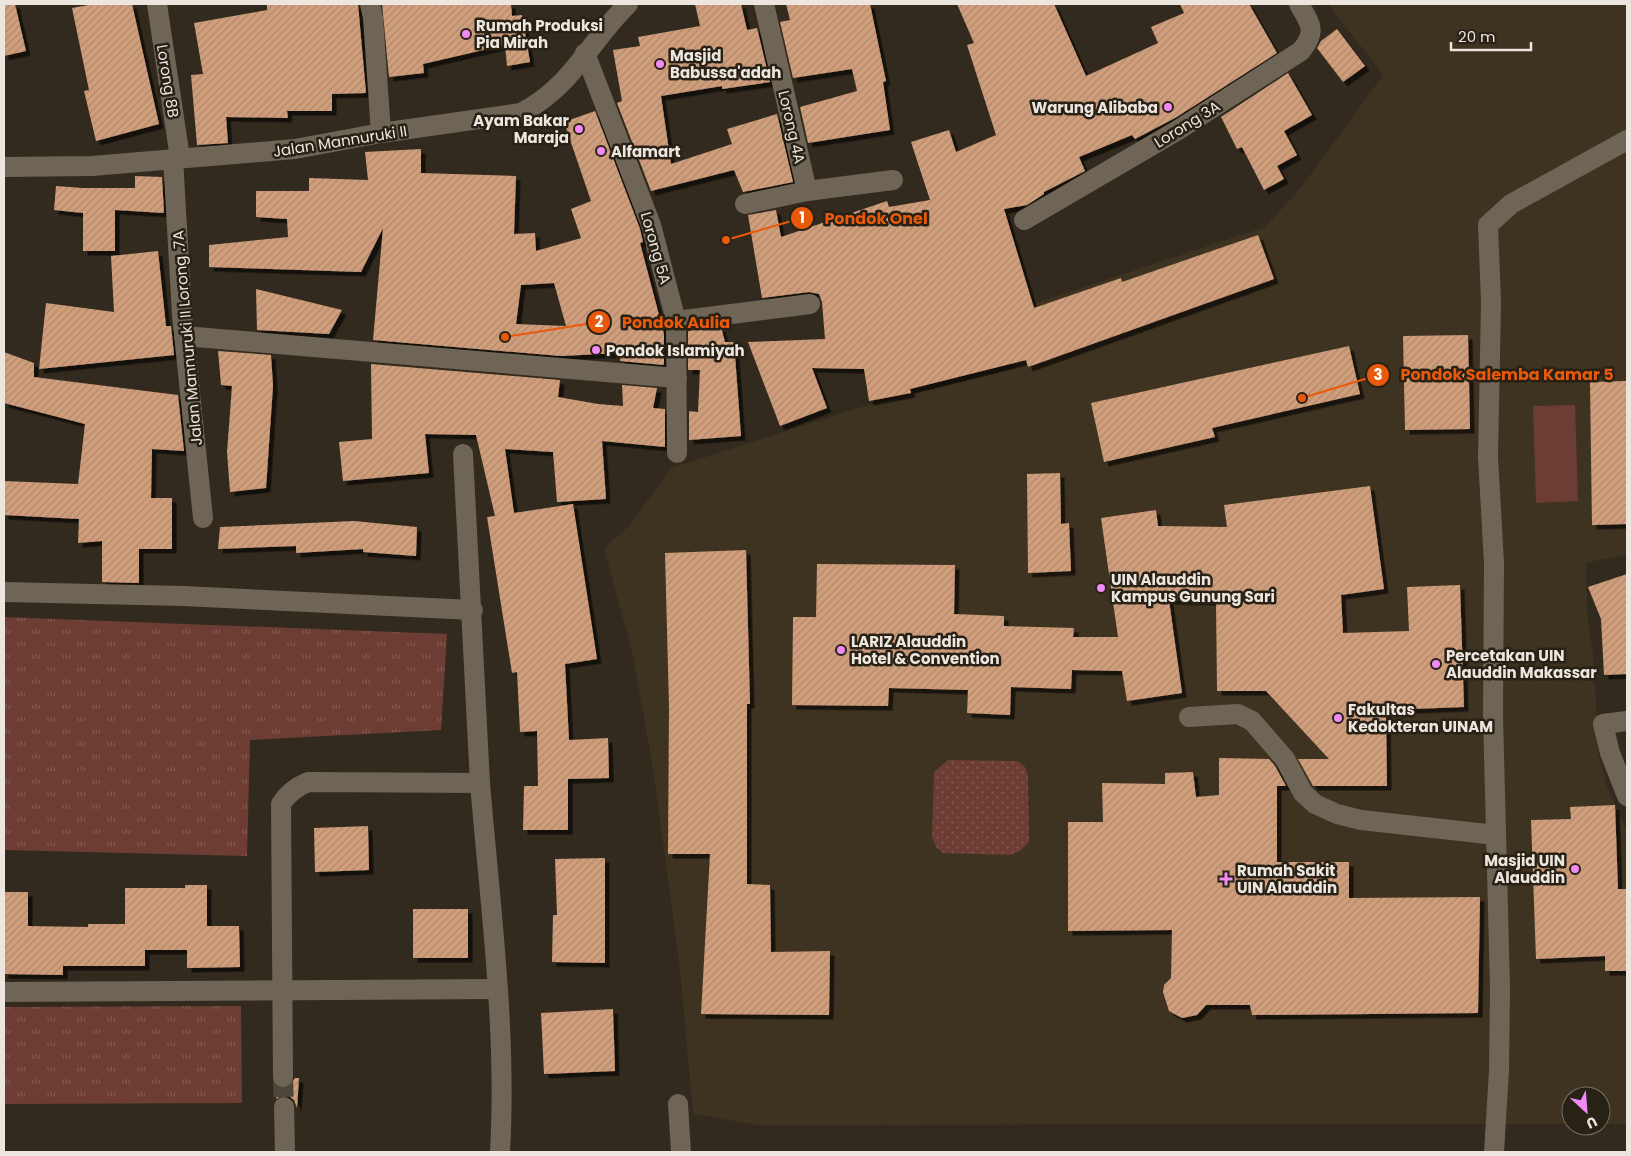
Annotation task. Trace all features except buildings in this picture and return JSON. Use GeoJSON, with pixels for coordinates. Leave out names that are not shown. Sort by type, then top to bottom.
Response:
{"type":"FeatureCollection","features":[{"type":"Feature","properties":{"kind":"street","name":"Lorong 8B"},"geometry":{"type":"LineString","coordinates":[[157,4],[176,158]]}},
{"type":"Feature","properties":{"kind":"street"},"geometry":{"type":"LineString","coordinates":[[370,4],[373,18],[381,133]]}},
{"type":"Feature","properties":{"kind":"street","name":"Jalan Mannuruki II"},"geometry":{"type":"LineString","coordinates":[[4,167],[73,167],[176,158],[228,156],[295,149],[381,133],[521,113],[537,105],[571,75],[585,53],[628,4]]}},
{"type":"Feature","properties":{"kind":"street","name":"Lorong 4A"},"geometry":{"type":"LineString","coordinates":[[764,4],[807,191]]}},
{"type":"Feature","properties":{"kind":"street","name":"Lorong 3A"},"geometry":{"type":"LineString","coordinates":[[1024,220],[1178,130],[1301,51],[1312,35],[1312,29],[1299,4]]}},
{"type":"Feature","properties":{"kind":"street","name":"Lorong 5A"},"geometry":{"type":"LineString","coordinates":[[585,53],[651,225],[676,321],[678,454]]}},
{"type":"Feature","properties":{"kind":"street"},"geometry":{"type":"LineString","coordinates":[[1494,1152],[1499,1071],[1500,988],[1493,715],[1494,563],[1488,457],[1491,302],[1488,225],[1511,204],[1627,140]]}},
{"type":"Feature","properties":{"kind":"street","name":"Jalan Mannuruki II Lorong .7A"},"geometry":{"type":"LineString","coordinates":[[176,158],[184,336],[203,518]]}},
{"type":"Feature","properties":{"kind":"street"},"geometry":{"type":"LineString","coordinates":[[745,204],[807,191],[893,180]]}},
{"type":"Feature","properties":{"kind":"street"},"geometry":{"type":"LineString","coordinates":[[676,321],[810,304]]}},
{"type":"Feature","properties":{"kind":"street"},"geometry":{"type":"LineString","coordinates":[[184,336],[677,378]]}},
{"type":"Feature","properties":{"kind":"street"},"geometry":{"type":"LineString","coordinates":[[463,454],[480,783],[498,989],[502,1105],[500,1152]]}},
{"type":"Feature","properties":{"kind":"street"},"geometry":{"type":"LineString","coordinates":[[4,592],[194,596],[472,610]]}},
{"type":"Feature","properties":{"kind":"street"},"geometry":{"type":"LineString","coordinates":[[1189,717],[1238,714],[1252,722],[1285,759],[1303,793],[1315,804],[1336,814],[1361,820],[1496,835]]}},
{"type":"Feature","properties":{"kind":"street"},"geometry":{"type":"LineString","coordinates":[[1627,721],[1603,724],[1610,753],[1627,796]]}},
{"type":"Feature","properties":{"kind":"street"},"geometry":{"type":"LineString","coordinates":[[283,1077],[281,989],[282,804],[285,797],[298,786],[308,782],[480,783]]}},
{"type":"Feature","properties":{"kind":"street"},"geometry":{"type":"LineString","coordinates":[[4,992],[498,989]]}},
{"type":"Feature","properties":{"kind":"street"},"geometry":{"type":"LineString","coordinates":[[678,1104],[680,1144]]}},
{"type":"Feature","properties":{"kind":"street"},"geometry":{"type":"LineString","coordinates":[[284,1119],[284,1152]]}},
{"type":"Feature","properties":{"kind":"shaded area","name":"UIN Alauddin Kampus Gunung Sari"},"geometry":{"type":"Polygon","coordinates":[[[1328,4],[1627,4],[1627,554],[1586,563],[1587,614],[1593,653],[1599,756],[1607,786],[1627,831],[1627,1124],[1611,1124],[1611,1086],[1561,1086],[1561,1124],[757,1125],[693,1114],[680,969],[653,769],[633,656],[604,548],[629,526],[671,468],[861,407],[1014,369],[1009,312],[1265,227],[1303,185],[1383,75],[1328,4]]]}},
{"type":"Feature","properties":{"kind":"green space"},"geometry":{"type":"Polygon","coordinates":[[[1575,405],[1578,501],[1536,503],[1533,406],[1575,405]]]}},
{"type":"Feature","properties":{"kind":"green space"},"geometry":{"type":"Polygon","coordinates":[[[4,617],[447,634],[441,730],[250,740],[247,856],[4,850],[4,617]]]}},
{"type":"Feature","properties":{"kind":"green space"},"geometry":{"type":"Polygon","coordinates":[[[948,760],[1018,761],[1025,767],[1028,776],[1029,842],[1020,851],[1010,855],[943,853],[936,847],[932,837],[934,772],[948,760]]]}},
{"type":"Feature","properties":{"kind":"green space"},"geometry":{"type":"Polygon","coordinates":[[[241,1006],[242,1103],[4,1104],[4,1007],[241,1006]]]}},
{"type":"Feature","properties":{"kind":"tunnel"},"geometry":{"type":"LineString","coordinates":[[283,1077],[284,1107]]}},
{"type":"Feature","properties":{"kind":"place","name":"Rumah Produksi Pia Mirah"},"geometry":{"type":"Point","coordinates":[466,34]}},
{"type":"Feature","properties":{"kind":"place","name":"Masjid Babussa'adah"},"geometry":{"type":"Point","coordinates":[660,64]}},
{"type":"Feature","properties":{"kind":"place","name":"Warung Alibaba"},"geometry":{"type":"Point","coordinates":[1168,107]}},
{"type":"Feature","properties":{"kind":"place","name":"Ayam Bakar Maraja"},"geometry":{"type":"Point","coordinates":[579,129]}},
{"type":"Feature","properties":{"kind":"place","name":"Alfamart"},"geometry":{"type":"Point","coordinates":[601,151]}},
{"type":"Feature","properties":{"kind":"place","name":"Pondok Onel"},"geometry":{"type":"Point","coordinates":[726,240]}},
{"type":"Feature","properties":{"kind":"place","name":"Pondok Aulia"},"geometry":{"type":"Point","coordinates":[505,337]}},
{"type":"Feature","properties":{"kind":"place","name":"Pondok Islamiyah"},"geometry":{"type":"Point","coordinates":[596,350]}},
{"type":"Feature","properties":{"kind":"place","name":"Pondok Salemba Kamar 5"},"geometry":{"type":"Point","coordinates":[1302,398]}},
{"type":"Feature","properties":{"kind":"place","name":"UIN Alauddin Kampus Gunung Sari"},"geometry":{"type":"Point","coordinates":[1101,588]}},
{"type":"Feature","properties":{"kind":"place","name":"LARIZ Alauddin Hotel & Convention"},"geometry":{"type":"Point","coordinates":[841,650]}},
{"type":"Feature","properties":{"kind":"place","name":"Percetakan UIN Alauddin Makassar"},"geometry":{"type":"Point","coordinates":[1436,664]}},
{"type":"Feature","properties":{"kind":"place","name":"Fakultas Kedokteran UINAM"},"geometry":{"type":"Point","coordinates":[1338,718]}},
{"type":"Feature","properties":{"kind":"place","name":"Masjid UIN Alauddin"},"geometry":{"type":"Point","coordinates":[1575,869]}},
{"type":"Feature","properties":{"kind":"place","name":"Rumah Sakit UIN Alauddin"},"geometry":{"type":"Point","coordinates":[1226,879]}}]}
